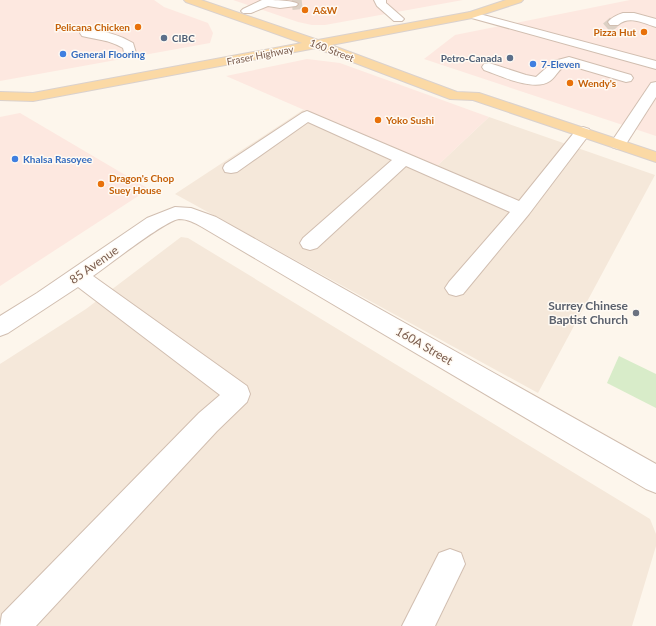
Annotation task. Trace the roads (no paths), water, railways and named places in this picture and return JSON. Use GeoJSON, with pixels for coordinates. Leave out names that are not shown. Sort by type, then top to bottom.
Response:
{"type":"FeatureCollection","features":[{"type":"Feature","properties":{"kind":"main road","name":"160 Street"},"geometry":{"type":"LineString","coordinates":[[190,0],[255,28],[316,40]]}},
{"type":"Feature","properties":{"kind":"main road","name":"160 Street"},"geometry":{"type":"LineString","coordinates":[[213,0],[247,11],[455,96],[474,96],[656,157]]}},
{"type":"Feature","properties":{"kind":"main road","name":"Fraser Highway"},"geometry":{"type":"LineString","coordinates":[[0,96],[33,97],[316,40],[398,19],[508,1]]}},
{"type":"Feature","properties":{"kind":"main road","name":"Fraser Highway"},"geometry":{"type":"LineString","coordinates":[[316,40],[333,42],[472,15],[508,1]]}},
{"type":"Feature","properties":{"kind":"main road"},"geometry":{"type":"LineString","coordinates":[[382,44],[390,31]]}},
{"type":"Feature","properties":{"kind":"main road","name":"Fraser Highway"},"geometry":{"type":"LineString","coordinates":[[0,91],[298,37]]}},
{"type":"Feature","properties":{"kind":"main road","name":"160 Street"},"geometry":{"type":"LineString","coordinates":[[333,42],[463,87],[474,96]]}},
{"type":"Feature","properties":{"kind":"street"},"geometry":{"type":"LineString","coordinates":[[380,0],[381,4],[398,19]]}},
{"type":"Feature","properties":{"kind":"street"},"geometry":{"type":"LineString","coordinates":[[247,11],[269,1],[280,5],[299,3]]}},
{"type":"Feature","properties":{"kind":"street"},"geometry":{"type":"LineString","coordinates":[[508,1],[507,6],[517,22],[516,26]]}},
{"type":"Feature","properties":{"kind":"street"},"geometry":{"type":"LineString","coordinates":[[472,15],[497,23],[516,26],[656,64]]}},
{"type":"Feature","properties":{"kind":"street"},"geometry":{"type":"LineString","coordinates":[[614,22],[618,17],[625,16],[656,22]]}},
{"type":"Feature","properties":{"kind":"street"},"geometry":{"type":"LineString","coordinates":[[86,33],[102,34],[129,46],[130,53]]}},
{"type":"Feature","properties":{"kind":"street"},"geometry":{"type":"LineString","coordinates":[[489,67],[535,81],[543,79],[560,62],[569,61],[626,78]]}},
{"type":"Feature","properties":{"kind":"street"},"geometry":{"type":"LineString","coordinates":[[618,144],[656,86]]}},
{"type":"Feature","properties":{"kind":"street"},"geometry":{"type":"LineString","coordinates":[[231,168],[307,116],[522,210]]}},
{"type":"Feature","properties":{"kind":"street"},"geometry":{"type":"LineString","coordinates":[[456,288],[522,210],[583,132]]}},
{"type":"Feature","properties":{"kind":"street"},"geometry":{"type":"LineString","coordinates":[[310,243],[403,159]]}},
{"type":"Feature","properties":{"kind":"street","name":"85 Avenue"},"geometry":{"type":"LineString","coordinates":[[0,326],[45,299],[161,219],[175,213],[191,214]]}},
{"type":"Feature","properties":{"kind":"street","name":"160A Street"},"geometry":{"type":"LineString","coordinates":[[191,214],[209,222],[276,262],[656,479]]}},
{"type":"Feature","properties":{"kind":"street"},"geometry":{"type":"LineString","coordinates":[[14,626],[208,422],[238,394],[79,276]]}},
{"type":"Feature","properties":{"kind":"street"},"geometry":{"type":"LineString","coordinates":[[418,626],[450,564]]}},
{"type":"Feature","properties":{"kind":"tunnel"},"geometry":{"type":"LineString","coordinates":[[292,4],[302,3]]}},
{"type":"Feature","properties":{"kind":"tunnel"},"geometry":{"type":"LineString","coordinates":[[607,28],[614,22]]}},
{"type":"Feature","properties":{"kind":"place","name":"A&W"},"geometry":{"type":"Point","coordinates":[305,10]}},
{"type":"Feature","properties":{"kind":"place","name":"Pelicana Chicken"},"geometry":{"type":"Point","coordinates":[138,27]}},
{"type":"Feature","properties":{"kind":"place","name":"Pizza Hut"},"geometry":{"type":"Point","coordinates":[644,32]}},
{"type":"Feature","properties":{"kind":"place","name":"CIBC"},"geometry":{"type":"Point","coordinates":[164,38]}},
{"type":"Feature","properties":{"kind":"place","name":"General Flooring"},"geometry":{"type":"Point","coordinates":[63,54]}},
{"type":"Feature","properties":{"kind":"place","name":"Petro-Canada"},"geometry":{"type":"Point","coordinates":[510,58]}},
{"type":"Feature","properties":{"kind":"place","name":"7-Eleven"},"geometry":{"type":"Point","coordinates":[533,64]}},
{"type":"Feature","properties":{"kind":"place","name":"Wendy's"},"geometry":{"type":"Point","coordinates":[570,83]}},
{"type":"Feature","properties":{"kind":"place","name":"Yoko Sushi"},"geometry":{"type":"Point","coordinates":[378,120]}},
{"type":"Feature","properties":{"kind":"place","name":"Khalsa Rasoyee"},"geometry":{"type":"Point","coordinates":[15,159]}},
{"type":"Feature","properties":{"kind":"place","name":"Dragon's Chop Suey House"},"geometry":{"type":"Point","coordinates":[101,184]}},
{"type":"Feature","properties":{"kind":"place","name":"Surrey Chinese Baptist Church"},"geometry":{"type":"Point","coordinates":[636,313]}}]}
